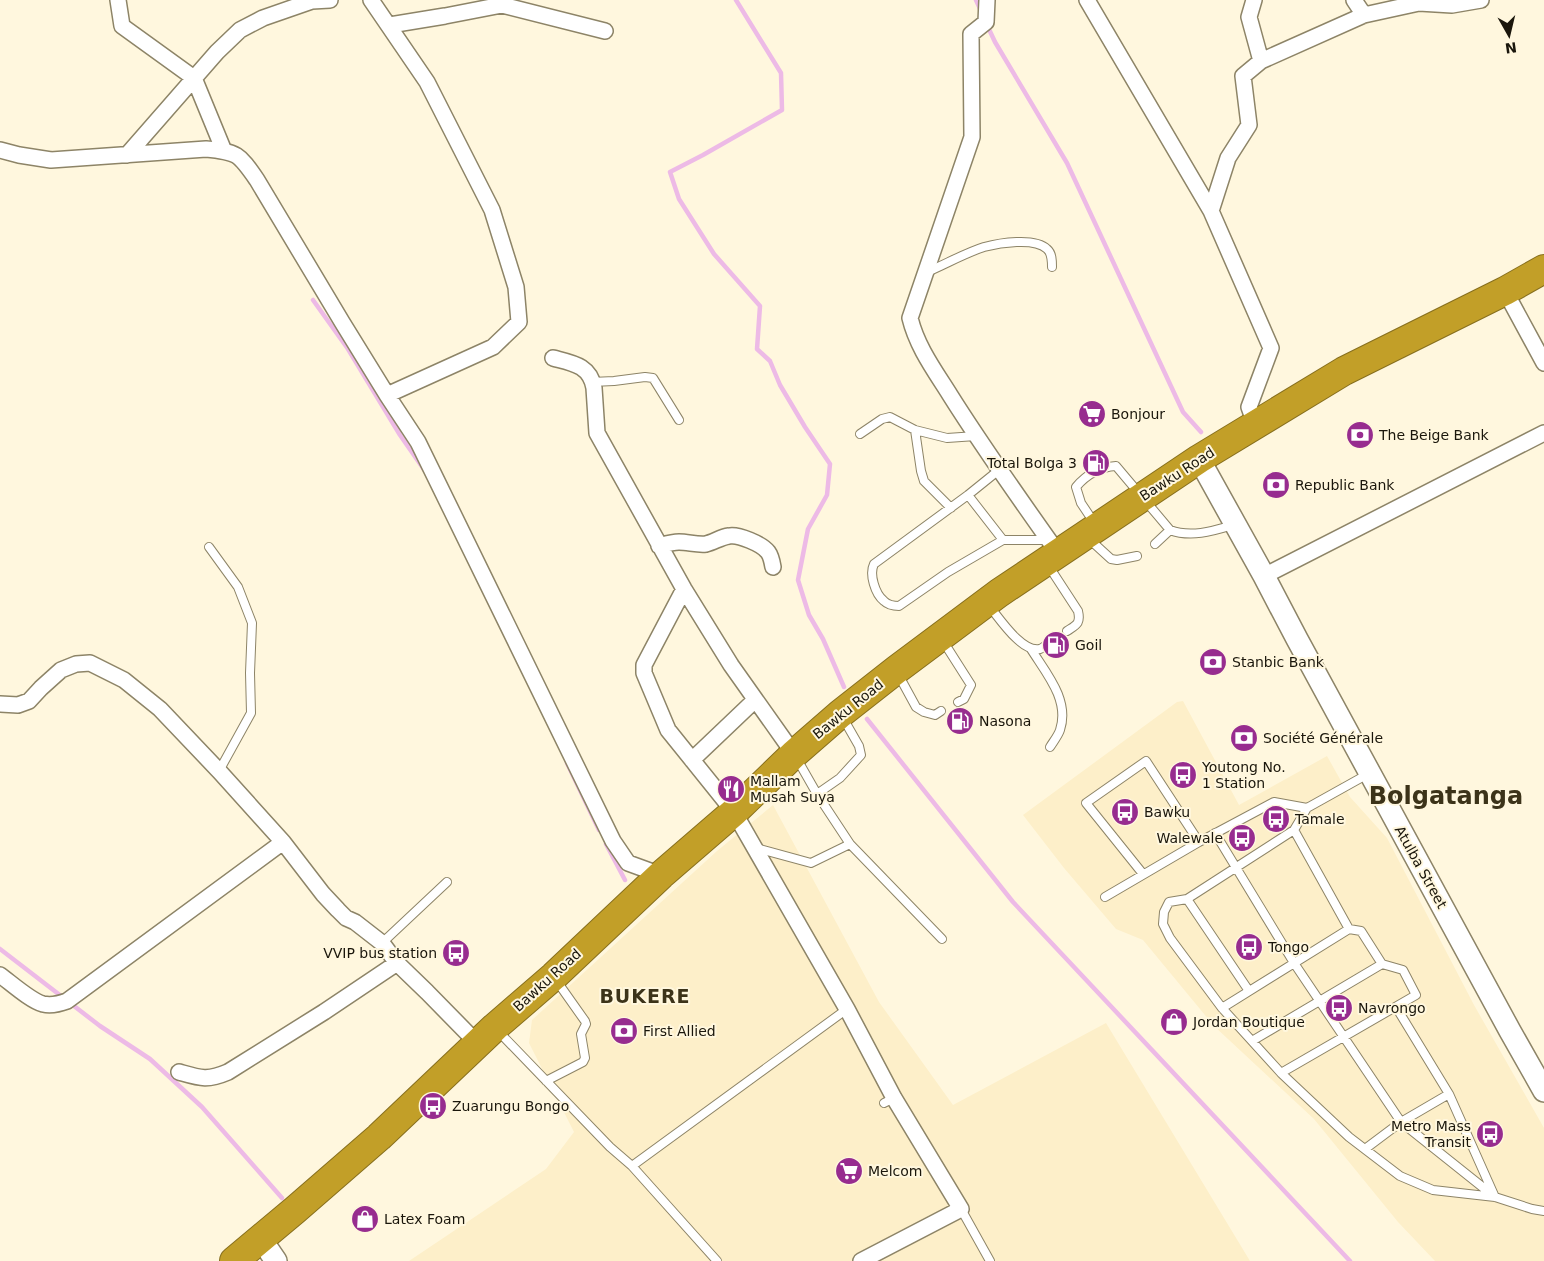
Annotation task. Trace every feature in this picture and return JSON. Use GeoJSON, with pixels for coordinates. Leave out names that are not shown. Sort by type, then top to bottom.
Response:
{"type":"FeatureCollection","features":[{"type":"Feature","properties":{"kind":"highway","name":"Bawku Road"},"geometry":{"type":"LineString","coordinates":[[234,1261],[268,1250],[380,1137],[487,1036],[661,875],[734,812],[794,754],[840,714],[1051,551],[1091,531],[1199,459],[1344,371],[1505,291],[1544,269]]}},
{"type":"Feature","properties":{"kind":"street"},"geometry":{"type":"LineString","coordinates":[[118,0],[122,26],[194,78],[224,151]]}},
{"type":"Feature","properties":{"kind":"street"},"geometry":{"type":"LineString","coordinates":[[127,154],[216,52],[240,30],[263,18],[312,1],[330,0]]}},
{"type":"Feature","properties":{"kind":"street"},"geometry":{"type":"LineString","coordinates":[[371,0],[427,82],[492,210],[516,287],[520,322],[493,346],[387,395]]}},
{"type":"Feature","properties":{"kind":"street"},"geometry":{"type":"LineString","coordinates":[[988,0],[986,22],[971,34],[972,137],[910,318],[921,350],[1051,551]]}},
{"type":"Feature","properties":{"kind":"street"},"geometry":{"type":"LineString","coordinates":[[1087,0],[1211,211],[1272,348],[1249,407],[1255,424]]}},
{"type":"Feature","properties":{"kind":"street"},"geometry":{"type":"LineString","coordinates":[[1254,0],[1249,17],[1261,62]]}},
{"type":"Feature","properties":{"kind":"street"},"geometry":{"type":"LineString","coordinates":[[1354,0],[1364,15]]}},
{"type":"Feature","properties":{"kind":"street"},"geometry":{"type":"LineString","coordinates":[[1211,211],[1228,158],[1248,124],[1243,76],[1261,62],[1364,15],[1419,3],[1452,5],[1481,0]]}},
{"type":"Feature","properties":{"kind":"street"},"geometry":{"type":"LineString","coordinates":[[390,26],[502,5],[605,31]]}},
{"type":"Feature","properties":{"kind":"street"},"geometry":{"type":"LineString","coordinates":[[0,150],[51,160],[206,149],[235,154],[243,160],[387,395],[418,442],[614,841],[628,863],[661,875]]}},
{"type":"Feature","properties":{"kind":"street"},"geometry":{"type":"LineString","coordinates":[[1505,291],[1544,363]]}},
{"type":"Feature","properties":{"kind":"street"},"geometry":{"type":"LineString","coordinates":[[553,358],[578,365],[589,375],[592,382],[597,433],[684,590],[755,700],[794,754]]}},
{"type":"Feature","properties":{"kind":"street"},"geometry":{"type":"LineString","coordinates":[[1264,576],[1544,433]]}},
{"type":"Feature","properties":{"kind":"street","name":"Atulba Street"},"geometry":{"type":"LineString","coordinates":[[1199,459],[1544,1091]]}},
{"type":"Feature","properties":{"kind":"street"},"geometry":{"type":"LineString","coordinates":[[659,546],[679,542],[706,544],[733,535],[763,547],[772,559],[773,566]]}},
{"type":"Feature","properties":{"kind":"street"},"geometry":{"type":"LineString","coordinates":[[684,590],[644,665],[644,673],[668,730],[734,812],[847,1009],[889,1101],[961,1209],[861,1261]]}},
{"type":"Feature","properties":{"kind":"street"},"geometry":{"type":"LineString","coordinates":[[0,704],[18,705],[29,701],[62,670],[76,664],[90,663],[124,680],[160,710],[219,770],[283,842],[323,894],[346,918],[356,922],[382,942],[398,963],[487,1036]]}},
{"type":"Feature","properties":{"kind":"street"},"geometry":{"type":"LineString","coordinates":[[692,760],[755,700]]}},
{"type":"Feature","properties":{"kind":"street"},"geometry":{"type":"LineString","coordinates":[[0,975],[36,1001],[51,1005],[67,1001],[283,842]]}},
{"type":"Feature","properties":{"kind":"street"},"geometry":{"type":"LineString","coordinates":[[179,1072],[207,1078],[216,1077],[228,1072],[398,963]]}},
{"type":"Feature","properties":{"kind":"lane"},"geometry":{"type":"LineString","coordinates":[[926,272],[983,248],[1005,243],[1026,242],[1038,243],[1048,249],[1052,258],[1052,267]]}},
{"type":"Feature","properties":{"kind":"lane"},"geometry":{"type":"LineString","coordinates":[[592,382],[645,377],[653,378],[679,420]]}},
{"type":"Feature","properties":{"kind":"lane"},"geometry":{"type":"LineString","coordinates":[[860,434],[882,419],[890,418],[915,430],[946,438],[976,436]]}},
{"type":"Feature","properties":{"kind":"lane"},"geometry":{"type":"LineString","coordinates":[[915,430],[924,481],[951,508]]}},
{"type":"Feature","properties":{"kind":"lane"},"geometry":{"type":"LineString","coordinates":[[1137,556],[1118,560],[1111,559],[1091,531],[1076,487],[1082,479],[1099,470],[1116,466],[1170,530],[1178,533],[1205,533],[1235,525]]}},
{"type":"Feature","properties":{"kind":"lane"},"geometry":{"type":"LineString","coordinates":[[999,470],[951,508],[874,564],[872,572],[877,593],[883,601],[891,606],[899,606],[948,572],[1004,540]]}},
{"type":"Feature","properties":{"kind":"lane"},"geometry":{"type":"LineString","coordinates":[[968,495],[1004,540],[1051,551],[1080,618],[1078,624],[1067,631]]}},
{"type":"Feature","properties":{"kind":"lane"},"geometry":{"type":"LineString","coordinates":[[1155,544],[1170,530]]}},
{"type":"Feature","properties":{"kind":"lane"},"geometry":{"type":"LineString","coordinates":[[209,547],[238,587],[252,623],[251,713],[219,770]]}},
{"type":"Feature","properties":{"kind":"lane"},"geometry":{"type":"LineString","coordinates":[[986,603],[1020,643],[1031,649],[1059,696],[1063,714],[1060,731],[1050,747]]}},
{"type":"Feature","properties":{"kind":"lane"},"geometry":{"type":"LineString","coordinates":[[941,637],[971,685],[964,699],[958,702]]}},
{"type":"Feature","properties":{"kind":"lane"},"geometry":{"type":"LineString","coordinates":[[1031,649],[1041,649],[1050,642]]}},
{"type":"Feature","properties":{"kind":"lane"},"geometry":{"type":"LineString","coordinates":[[896,670],[916,707],[924,712],[935,715],[941,712]]}},
{"type":"Feature","properties":{"kind":"lane"},"geometry":{"type":"LineString","coordinates":[[817,794],[840,778],[861,755],[859,746],[840,714]]}},
{"type":"Feature","properties":{"kind":"lane"},"geometry":{"type":"LineString","coordinates":[[794,754],[817,794],[850,844],[942,939]]}},
{"type":"Feature","properties":{"kind":"lane"},"geometry":{"type":"LineString","coordinates":[[1143,874],[1086,803],[1146,761],[1199,842]]}},
{"type":"Feature","properties":{"kind":"lane"},"geometry":{"type":"LineString","coordinates":[[1369,772],[1307,808],[1294,830],[1187,899],[1169,902],[1164,912],[1163,924],[1170,938],[1222,1008],[1281,1074],[1365,1150],[1400,1176],[1433,1190],[1495,1197],[1544,1211]]}},
{"type":"Feature","properties":{"kind":"lane"},"geometry":{"type":"LineString","coordinates":[[1105,897],[1215,833],[1274,802],[1307,808]]}},
{"type":"Feature","properties":{"kind":"lane"},"geometry":{"type":"LineString","coordinates":[[1294,830],[1349,929]]}},
{"type":"Feature","properties":{"kind":"lane"},"geometry":{"type":"LineString","coordinates":[[1215,833],[1294,963],[1401,1122],[1495,1197]]}},
{"type":"Feature","properties":{"kind":"lane"},"geometry":{"type":"LineString","coordinates":[[754,848],[811,863],[850,844]]}},
{"type":"Feature","properties":{"kind":"lane"},"geometry":{"type":"LineString","coordinates":[[382,942],[447,882]]}},
{"type":"Feature","properties":{"kind":"lane"},"geometry":{"type":"LineString","coordinates":[[1187,899],[1249,991]]}},
{"type":"Feature","properties":{"kind":"lane"},"geometry":{"type":"LineString","coordinates":[[1222,1008],[1349,929],[1361,931],[1382,964],[1402,970],[1416,995],[1281,1074]]}},
{"type":"Feature","properties":{"kind":"lane"},"geometry":{"type":"LineString","coordinates":[[1252,1041],[1382,964]]}},
{"type":"Feature","properties":{"kind":"lane"},"geometry":{"type":"LineString","coordinates":[[546,1080],[583,1062],[585,1058],[580,1034],[586,1024],[585,1021],[554,976]]}},
{"type":"Feature","properties":{"kind":"lane"},"geometry":{"type":"LineString","coordinates":[[1396,1006],[1449,1094],[1495,1197]]}},
{"type":"Feature","properties":{"kind":"lane"},"geometry":{"type":"LineString","coordinates":[[632,1166],[847,1009]]}},
{"type":"Feature","properties":{"kind":"lane"},"geometry":{"type":"LineString","coordinates":[[487,1036],[546,1080],[610,1147],[632,1166],[717,1261]]}},
{"type":"Feature","properties":{"kind":"lane"},"geometry":{"type":"LineString","coordinates":[[1365,1150],[1401,1122],[1449,1094]]}},
{"type":"Feature","properties":{"kind":"lane"},"geometry":{"type":"LineString","coordinates":[[961,1209],[990,1261]]}},
{"type":"Feature","properties":{"kind":"shaded area"},"geometry":{"type":"Polygon","coordinates":[[[1183,701],[1239,805],[1327,756],[1350,797],[1387,838],[1474,1005],[1544,1128],[1544,1261],[1435,1261],[1398,1222],[1314,1119],[1214,1026],[1143,940],[1116,929],[1064,868],[1023,815],[1177,702],[1183,701]]]}},
{"type":"Feature","properties":{"kind":"shaded area"},"geometry":{"type":"Polygon","coordinates":[[[773,805],[879,1002],[953,1105],[1106,1023],[1250,1261],[409,1261],[546,1169],[574,1132],[529,1043],[532,1020],[717,851],[773,805]]]}},
{"type":"Feature","properties":{"kind":"waterway"},"geometry":{"type":"LineString","coordinates":[[736,0],[781,73],[782,110],[670,172],[679,199],[714,254],[760,306],[757,349],[770,361],[780,385],[830,464],[827,495],[808,529],[798,580],[809,615],[823,639],[844,687]]}},
{"type":"Feature","properties":{"kind":"waterway"},"geometry":{"type":"LineString","coordinates":[[976,0],[982,13]]}},
{"type":"Feature","properties":{"kind":"waterway"},"geometry":{"type":"LineString","coordinates":[[987,25],[995,42],[1067,163],[1183,412],[1201,432]]}},
{"type":"Feature","properties":{"kind":"waterway"},"geometry":{"type":"LineString","coordinates":[[313,300],[348,349],[400,435],[425,471]]}},
{"type":"Feature","properties":{"kind":"waterway"},"geometry":{"type":"LineString","coordinates":[[867,719],[1013,902],[1350,1261]]}},
{"type":"Feature","properties":{"kind":"waterway"},"geometry":{"type":"LineString","coordinates":[[567,763],[599,830]]}},
{"type":"Feature","properties":{"kind":"waterway"},"geometry":{"type":"LineString","coordinates":[[606,844],[625,880]]}},
{"type":"Feature","properties":{"kind":"waterway"},"geometry":{"type":"LineString","coordinates":[[0,949],[100,1026],[150,1059],[202,1107],[282,1198]]}},
{"type":"Feature","properties":{"kind":"place","name":"Bonjour"},"geometry":{"type":"Point","coordinates":[1092,414]}},
{"type":"Feature","properties":{"kind":"place","name":"The Beige Bank"},"geometry":{"type":"Point","coordinates":[1360,435]}},
{"type":"Feature","properties":{"kind":"place","name":"Total Bolga 3"},"geometry":{"type":"Point","coordinates":[1096,463]}},
{"type":"Feature","properties":{"kind":"place","name":"Republic Bank"},"geometry":{"type":"Point","coordinates":[1276,485]}},
{"type":"Feature","properties":{"kind":"place","name":"Goil"},"geometry":{"type":"Point","coordinates":[1056,645]}},
{"type":"Feature","properties":{"kind":"place","name":"Stanbic Bank"},"geometry":{"type":"Point","coordinates":[1213,662]}},
{"type":"Feature","properties":{"kind":"place","name":"Nasona"},"geometry":{"type":"Point","coordinates":[960,721]}},
{"type":"Feature","properties":{"kind":"place","name":"Société Générale"},"geometry":{"type":"Point","coordinates":[1244,738]}},
{"type":"Feature","properties":{"kind":"place","name":"Youtong No. 1 Station"},"geometry":{"type":"Point","coordinates":[1183,775]}},
{"type":"Feature","properties":{"kind":"place","name":"Mallam Musah Suya"},"geometry":{"type":"Point","coordinates":[731,789]}},
{"type":"Feature","properties":{"kind":"place","name":"Bawku"},"geometry":{"type":"Point","coordinates":[1125,812]}},
{"type":"Feature","properties":{"kind":"place","name":"Tamale"},"geometry":{"type":"Point","coordinates":[1276,819]}},
{"type":"Feature","properties":{"kind":"place","name":"Walewale"},"geometry":{"type":"Point","coordinates":[1242,838]}},
{"type":"Feature","properties":{"kind":"place","name":"Tongo"},"geometry":{"type":"Point","coordinates":[1249,947]}},
{"type":"Feature","properties":{"kind":"place","name":"VVIP bus station"},"geometry":{"type":"Point","coordinates":[456,953]}},
{"type":"Feature","properties":{"kind":"place","name":"Navrongo"},"geometry":{"type":"Point","coordinates":[1339,1008]}},
{"type":"Feature","properties":{"kind":"place","name":"Jordan Boutique"},"geometry":{"type":"Point","coordinates":[1174,1022]}},
{"type":"Feature","properties":{"kind":"place","name":"First Allied"},"geometry":{"type":"Point","coordinates":[624,1031]}},
{"type":"Feature","properties":{"kind":"place","name":"Zuarungu Bongo"},"geometry":{"type":"Point","coordinates":[433,1106]}},
{"type":"Feature","properties":{"kind":"place","name":"Metro Mass Transit"},"geometry":{"type":"Point","coordinates":[1490,1134]}},
{"type":"Feature","properties":{"kind":"place","name":"Melcom"},"geometry":{"type":"Point","coordinates":[849,1171]}},
{"type":"Feature","properties":{"kind":"place","name":"Latex Foam"},"geometry":{"type":"Point","coordinates":[365,1219]}},
{"type":"Feature","properties":{"kind":"district","name":"Bolgatanga"},"geometry":{"type":"Point","coordinates":[1446,796]}},
{"type":"Feature","properties":{"kind":"district","name":"BUKERE"},"geometry":{"type":"Point","coordinates":[645,996]}}]}
